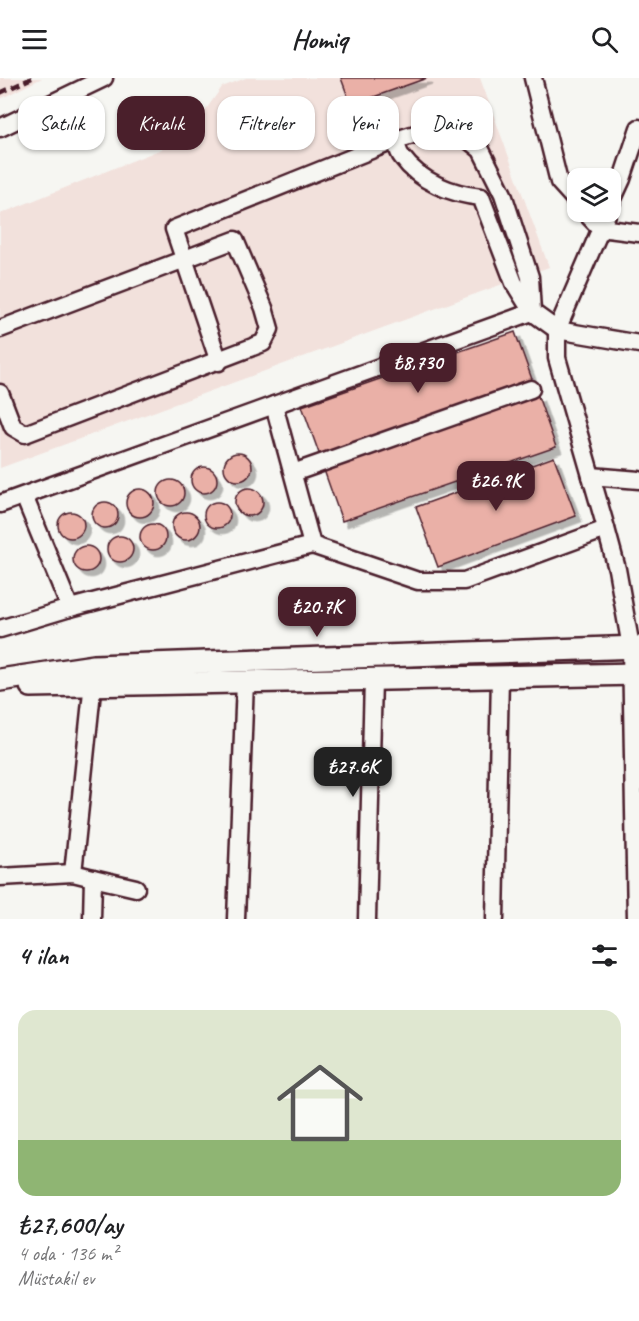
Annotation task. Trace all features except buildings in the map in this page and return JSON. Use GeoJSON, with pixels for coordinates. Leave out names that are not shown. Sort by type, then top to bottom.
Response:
{"type":"FeatureCollection","features":[{"type":"Feature","properties":{"kind":"main road"},"geometry":{"type":"LineString","coordinates":[[0,680],[635,647]]}},
{"type":"Feature","properties":{"kind":"main road"},"geometry":{"type":"LineString","coordinates":[[0,687],[93,675],[245,681],[636,674]]}},
{"type":"Feature","properties":{"kind":"street"},"geometry":{"type":"LineString","coordinates":[[0,128],[104,78]]}},
{"type":"Feature","properties":{"kind":"street"},"geometry":{"type":"LineString","coordinates":[[533,78],[559,182],[567,191]]}},
{"type":"Feature","properties":{"kind":"street"},"geometry":{"type":"LineString","coordinates":[[621,181],[639,128]]}},
{"type":"Feature","properties":{"kind":"street"},"geometry":{"type":"LineString","coordinates":[[399,139],[431,129],[457,131],[480,150],[502,194],[530,277],[532,312]]}},
{"type":"Feature","properties":{"kind":"street"},"geometry":{"type":"LineString","coordinates":[[219,362],[174,229],[371,150]]}},
{"type":"Feature","properties":{"kind":"street"},"geometry":{"type":"LineString","coordinates":[[398,150],[400,156],[414,170],[444,189],[481,197],[514,283],[532,312],[557,330],[639,344]]}},
{"type":"Feature","properties":{"kind":"street"},"geometry":{"type":"LineString","coordinates":[[594,222],[600,228],[639,233]]}},
{"type":"Feature","properties":{"kind":"street"},"geometry":{"type":"LineString","coordinates":[[603,222],[557,330],[556,358],[606,529],[635,647],[636,919]]}},
{"type":"Feature","properties":{"kind":"street"},"geometry":{"type":"LineString","coordinates":[[0,329],[235,240],[264,308],[270,329],[263,343],[219,362],[24,434],[13,427],[0,393]]}},
{"type":"Feature","properties":{"kind":"street"},"geometry":{"type":"LineString","coordinates":[[0,504],[532,312]]}},
{"type":"Feature","properties":{"kind":"street"},"geometry":{"type":"LineString","coordinates":[[293,473],[531,389]]}},
{"type":"Feature","properties":{"kind":"street"},"geometry":{"type":"LineString","coordinates":[[274,405],[312,545]]}},
{"type":"Feature","properties":{"kind":"street"},"geometry":{"type":"LineString","coordinates":[[591,476],[639,480]]}},
{"type":"Feature","properties":{"kind":"street"},"geometry":{"type":"LineString","coordinates":[[24,496],[70,608]]}},
{"type":"Feature","properties":{"kind":"street"},"geometry":{"type":"LineString","coordinates":[[0,629],[70,608],[312,545],[418,581],[464,581],[606,529]]}},
{"type":"Feature","properties":{"kind":"street"},"geometry":{"type":"LineString","coordinates":[[73,873],[93,675]]}},
{"type":"Feature","properties":{"kind":"street"},"geometry":{"type":"LineString","coordinates":[[495,919],[500,676]]}},
{"type":"Feature","properties":{"kind":"street"},"geometry":{"type":"LineString","coordinates":[[367,919],[373,679]]}},
{"type":"Feature","properties":{"kind":"street"},"geometry":{"type":"LineString","coordinates":[[236,919],[245,681]]}},
{"type":"Feature","properties":{"kind":"street"},"geometry":{"type":"LineString","coordinates":[[0,877],[73,873],[136,888]]}},
{"type":"Feature","properties":{"kind":"street"},"geometry":{"type":"LineString","coordinates":[[92,919],[93,878]]}},
{"type":"Feature","properties":{"kind":"shaded area"},"geometry":{"type":"Polygon","coordinates":[[[0,78],[42,78],[0,99],[0,78]]]}},
{"type":"Feature","properties":{"kind":"shaded area"},"geometry":{"type":"Polygon","coordinates":[[[246,78],[480,78],[487,96],[411,96],[411,150],[493,150],[493,114],[549,267],[0,468],[0,214],[159,150],[205,150],[205,111],[222,87],[246,78]]]}},
{"type":"Feature","properties":{"kind":"railway"},"geometry":{"type":"LineString","coordinates":[[0,93],[32,78]]}}]}
